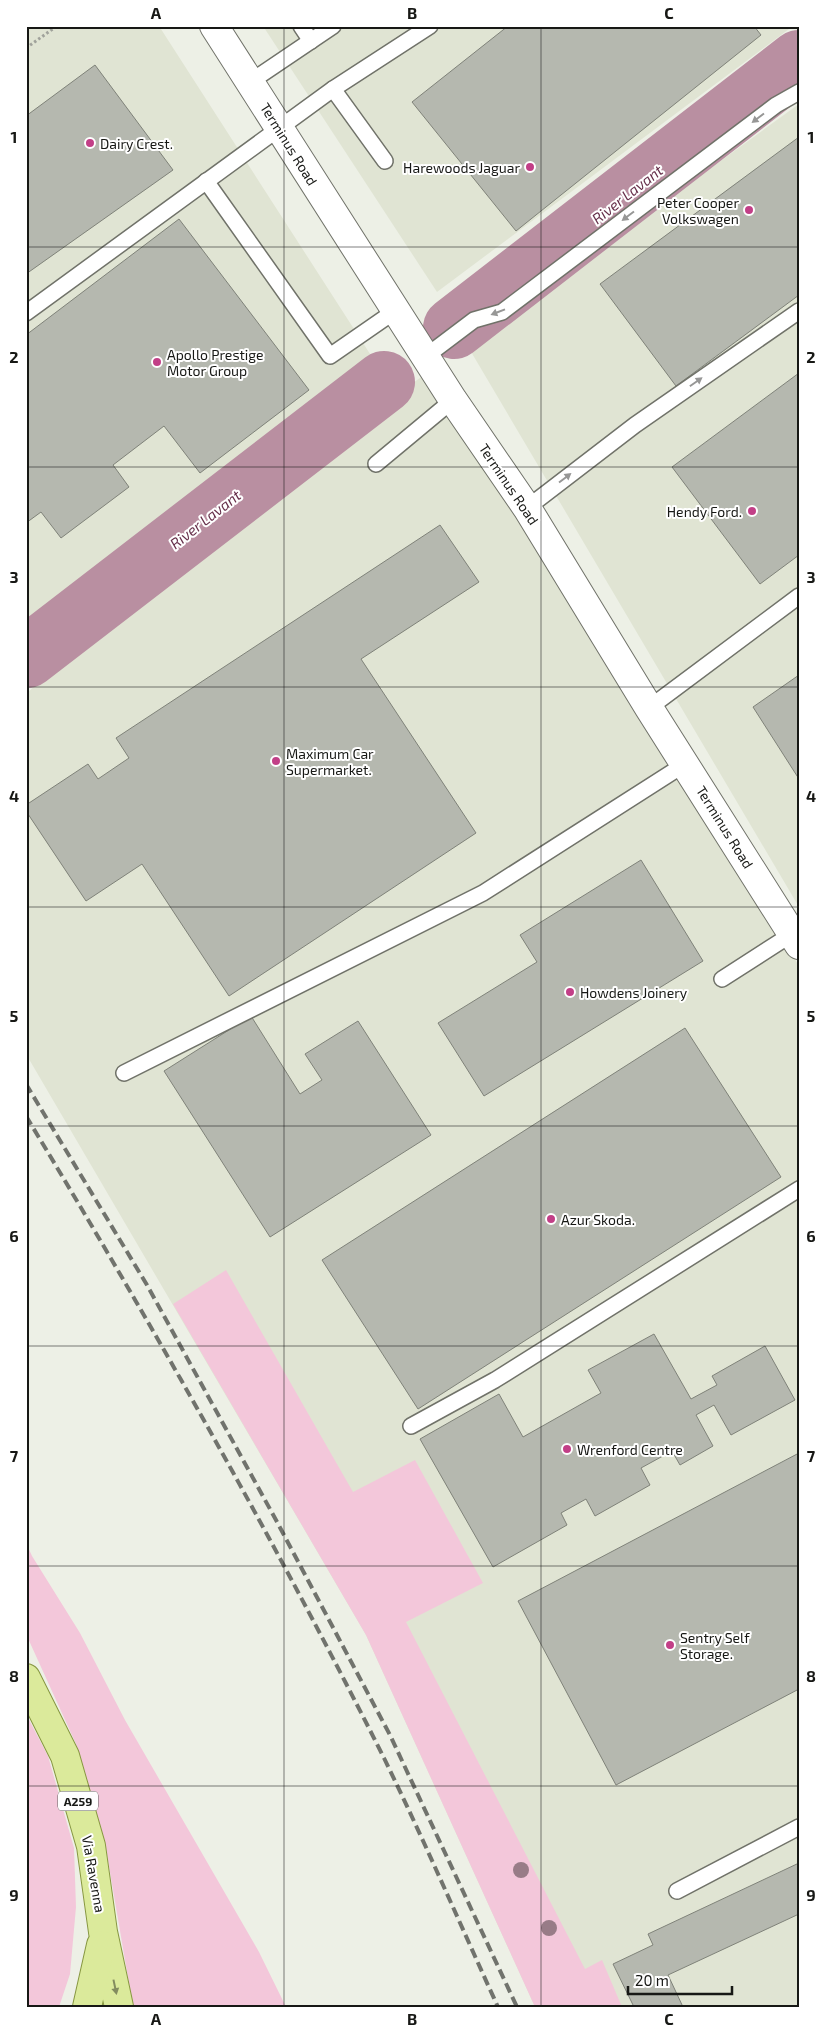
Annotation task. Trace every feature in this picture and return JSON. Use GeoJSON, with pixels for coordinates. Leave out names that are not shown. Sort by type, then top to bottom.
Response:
{"type":"FeatureCollection","features":[{"type":"Feature","properties":{"kind":"main road","name":"Via Ravenna"},"geometry":{"type":"LineString","coordinates":[[26,1678],[64,1756],[91,1846],[103,1932],[119,2007]]}},
{"type":"Feature","properties":{"kind":"main road","name":"Via Ravenna"},"geometry":{"type":"LineString","coordinates":[[88,2007],[103,1932]]}},
{"type":"Feature","properties":{"kind":"street","name":"Terminus Road"},"geometry":{"type":"LineString","coordinates":[[214,26],[395,311],[527,508],[649,708],[795,939]]}},
{"type":"Feature","properties":{"kind":"lane"},"geometry":{"type":"LineString","coordinates":[[301,26],[311,41]]}},
{"type":"Feature","properties":{"kind":"lane"},"geometry":{"type":"LineString","coordinates":[[250,82],[333,26]]}},
{"type":"Feature","properties":{"kind":"lane"},"geometry":{"type":"LineString","coordinates":[[26,313],[279,127],[430,26]]}},
{"type":"Feature","properties":{"kind":"lane"},"geometry":{"type":"LineString","coordinates":[[333,90],[384,161]]}},
{"type":"Feature","properties":{"kind":"lane"},"geometry":{"type":"LineString","coordinates":[[425,357],[474,320],[502,312],[776,105],[799,92]]}},
{"type":"Feature","properties":{"kind":"lane"},"geometry":{"type":"LineString","coordinates":[[206,181],[330,356],[395,311]]}},
{"type":"Feature","properties":{"kind":"lane"},"geometry":{"type":"LineString","coordinates":[[527,508],[635,425],[799,311]]}},
{"type":"Feature","properties":{"kind":"lane"},"geometry":{"type":"LineString","coordinates":[[376,464],[453,400]]}},
{"type":"Feature","properties":{"kind":"lane"},"geometry":{"type":"LineString","coordinates":[[649,708],[799,596]]}},
{"type":"Feature","properties":{"kind":"lane"},"geometry":{"type":"LineString","coordinates":[[124,1073],[483,893],[685,764]]}},
{"type":"Feature","properties":{"kind":"lane"},"geometry":{"type":"LineString","coordinates":[[722,979],[795,939]]}},
{"type":"Feature","properties":{"kind":"lane"},"geometry":{"type":"LineString","coordinates":[[412,1426],[520,1364],[799,1189]]}},
{"type":"Feature","properties":{"kind":"lane"},"geometry":{"type":"LineString","coordinates":[[677,1891],[799,1827]]}},
{"type":"Feature","properties":{"kind":"path"},"geometry":{"type":"LineString","coordinates":[[26,48],[57,26]]}},
{"type":"Feature","properties":{"kind":"shaded area"},"geometry":{"type":"Polygon","coordinates":[[[26,26],[159,26],[372,357],[80,583],[26,633],[26,26]]]}},
{"type":"Feature","properties":{"kind":"shaded area"},"geometry":{"type":"Polygon","coordinates":[[[263,26],[793,26],[437,292],[263,26]]]}},
{"type":"Feature","properties":{"kind":"shaded area"},"geometry":{"type":"Polygon","coordinates":[[[799,104],[799,907],[467,345],[799,104]]]}},
{"type":"Feature","properties":{"kind":"shaded area"},"geometry":{"type":"Polygon","coordinates":[[[424,375],[517,515],[799,966],[799,2007],[535,2007],[366,1635],[26,1054],[26,694],[174,557],[424,375]]]}},
{"type":"Feature","properties":{"kind":"shaded area"},"geometry":{"type":"Polygon","coordinates":[[[226,1270],[353,1492],[415,1460],[483,1583],[406,1622],[585,1969],[602,1960],[622,2007],[535,2007],[366,1635],[173,1304],[226,1270]]]}},
{"type":"Feature","properties":{"kind":"shaded area"},"geometry":{"type":"Polygon","coordinates":[[[26,1543],[32,1556],[80,1633],[125,1720],[259,1952],[286,2007],[133,2007],[105,1843],[76,1744],[26,1634],[26,1543]]]}},
{"type":"Feature","properties":{"kind":"shaded area"},"geometry":{"type":"Polygon","coordinates":[[[26,1714],[48,1756],[74,1848],[76,1907],[70,1974],[59,2007],[26,2007],[26,1714]]]}},
{"type":"Feature","properties":{"kind":"building","name":"Harewoods Jaguar"},"geometry":{"type":"Polygon","coordinates":[[[508,26],[754,26],[761,35],[516,231],[412,102],[508,26]]]}},
{"type":"Feature","properties":{"kind":"building","name":"Dairy Crest."},"geometry":{"type":"Polygon","coordinates":[[[95,65],[173,170],[26,274],[26,116],[95,65]]]}},
{"type":"Feature","properties":{"kind":"building","name":"Peter Cooper Volkswagen"},"geometry":{"type":"Polygon","coordinates":[[[799,137],[799,295],[676,386],[600,284],[799,137]]]}},
{"type":"Feature","properties":{"kind":"building","name":"Apollo Prestige Motor Group"},"geometry":{"type":"Polygon","coordinates":[[[179,219],[309,390],[200,473],[164,426],[113,465],[129,487],[61,538],[41,512],[26,523],[26,335],[179,219]]]}},
{"type":"Feature","properties":{"kind":"building","name":"Hendy Ford."},"geometry":{"type":"Polygon","coordinates":[[[799,373],[799,555],[760,584],[672,467],[799,373]]]}},
{"type":"Feature","properties":{"kind":"building","name":"Maximum Car Supermarket."},"geometry":{"type":"Polygon","coordinates":[[[440,525],[479,582],[361,659],[476,833],[229,996],[142,864],[86,901],[26,811],[26,805],[88,764],[98,779],[129,758],[116,738],[440,525]]]}},
{"type":"Feature","properties":{"kind":"building"},"geometry":{"type":"Polygon","coordinates":[[[799,675],[799,779],[753,707],[799,675]]]}},
{"type":"Feature","properties":{"kind":"building","name":"Howdens Joinery"},"geometry":{"type":"Polygon","coordinates":[[[641,860],[703,961],[484,1096],[438,1023],[537,962],[520,935],[641,860]]]}},
{"type":"Feature","properties":{"kind":"building"},"geometry":{"type":"Polygon","coordinates":[[[251,1016],[300,1094],[322,1080],[305,1054],[358,1021],[431,1135],[270,1237],[164,1071],[251,1016]]]}},
{"type":"Feature","properties":{"kind":"building","name":"Azur Skoda."},"geometry":{"type":"Polygon","coordinates":[[[685,1028],[781,1177],[418,1409],[322,1260],[685,1028]]]}},
{"type":"Feature","properties":{"kind":"building","name":"Wrenford Centre"},"geometry":{"type":"Polygon","coordinates":[[[654,1334],[691,1399],[717,1385],[712,1376],[765,1346],[795,1400],[731,1435],[714,1405],[696,1415],[713,1446],[680,1465],[672,1451],[641,1468],[650,1485],[595,1516],[586,1499],[561,1513],[567,1525],[493,1567],[420,1439],[499,1394],[523,1437],[601,1393],[588,1370],[654,1334]]]}},
{"type":"Feature","properties":{"kind":"building","name":"Sentry Self Storage."},"geometry":{"type":"Polygon","coordinates":[[[799,1453],[799,1689],[616,1785],[518,1601],[799,1453]]]}},
{"type":"Feature","properties":{"kind":"building"},"geometry":{"type":"Polygon","coordinates":[[[799,1863],[799,1914],[668,1975],[683,2007],[634,2007],[613,1964],[653,1945],[648,1934],[799,1863]]]}},
{"type":"Feature","properties":{"kind":"waterway","name":"River Lavant"},"geometry":{"type":"LineString","coordinates":[[454,328],[799,61]]}},
{"type":"Feature","properties":{"kind":"waterway","name":"River Lavant"},"geometry":{"type":"LineString","coordinates":[[27,657],[384,382]]}},
{"type":"Feature","properties":{"kind":"railway"},"geometry":{"type":"LineString","coordinates":[[26,1084],[147,1285],[276,1520],[390,1735],[517,2007]]}},
{"type":"Feature","properties":{"kind":"railway"},"geometry":{"type":"LineString","coordinates":[[26,1116],[166,1354],[300,1595],[384,1758],[498,2007]]}},
{"type":"Feature","properties":{"kind":"place","name":"Dairy Crest."},"geometry":{"type":"Point","coordinates":[90,143]}},
{"type":"Feature","properties":{"kind":"place","name":"Harewoods Jaguar"},"geometry":{"type":"Point","coordinates":[530,167]}},
{"type":"Feature","properties":{"kind":"place","name":"Peter Cooper Volkswagen"},"geometry":{"type":"Point","coordinates":[749,210]}},
{"type":"Feature","properties":{"kind":"place","name":"Apollo Prestige Motor Group"},"geometry":{"type":"Point","coordinates":[157,362]}},
{"type":"Feature","properties":{"kind":"place","name":"Hendy Ford."},"geometry":{"type":"Point","coordinates":[752,511]}},
{"type":"Feature","properties":{"kind":"place","name":"Maximum Car Supermarket."},"geometry":{"type":"Point","coordinates":[276,761]}},
{"type":"Feature","properties":{"kind":"place","name":"Howdens Joinery"},"geometry":{"type":"Point","coordinates":[570,992]}},
{"type":"Feature","properties":{"kind":"place","name":"Azur Skoda."},"geometry":{"type":"Point","coordinates":[551,1219]}},
{"type":"Feature","properties":{"kind":"place","name":"Wrenford Centre"},"geometry":{"type":"Point","coordinates":[567,1449]}},
{"type":"Feature","properties":{"kind":"place","name":"Sentry Self Storage."},"geometry":{"type":"Point","coordinates":[670,1645]}}]}
